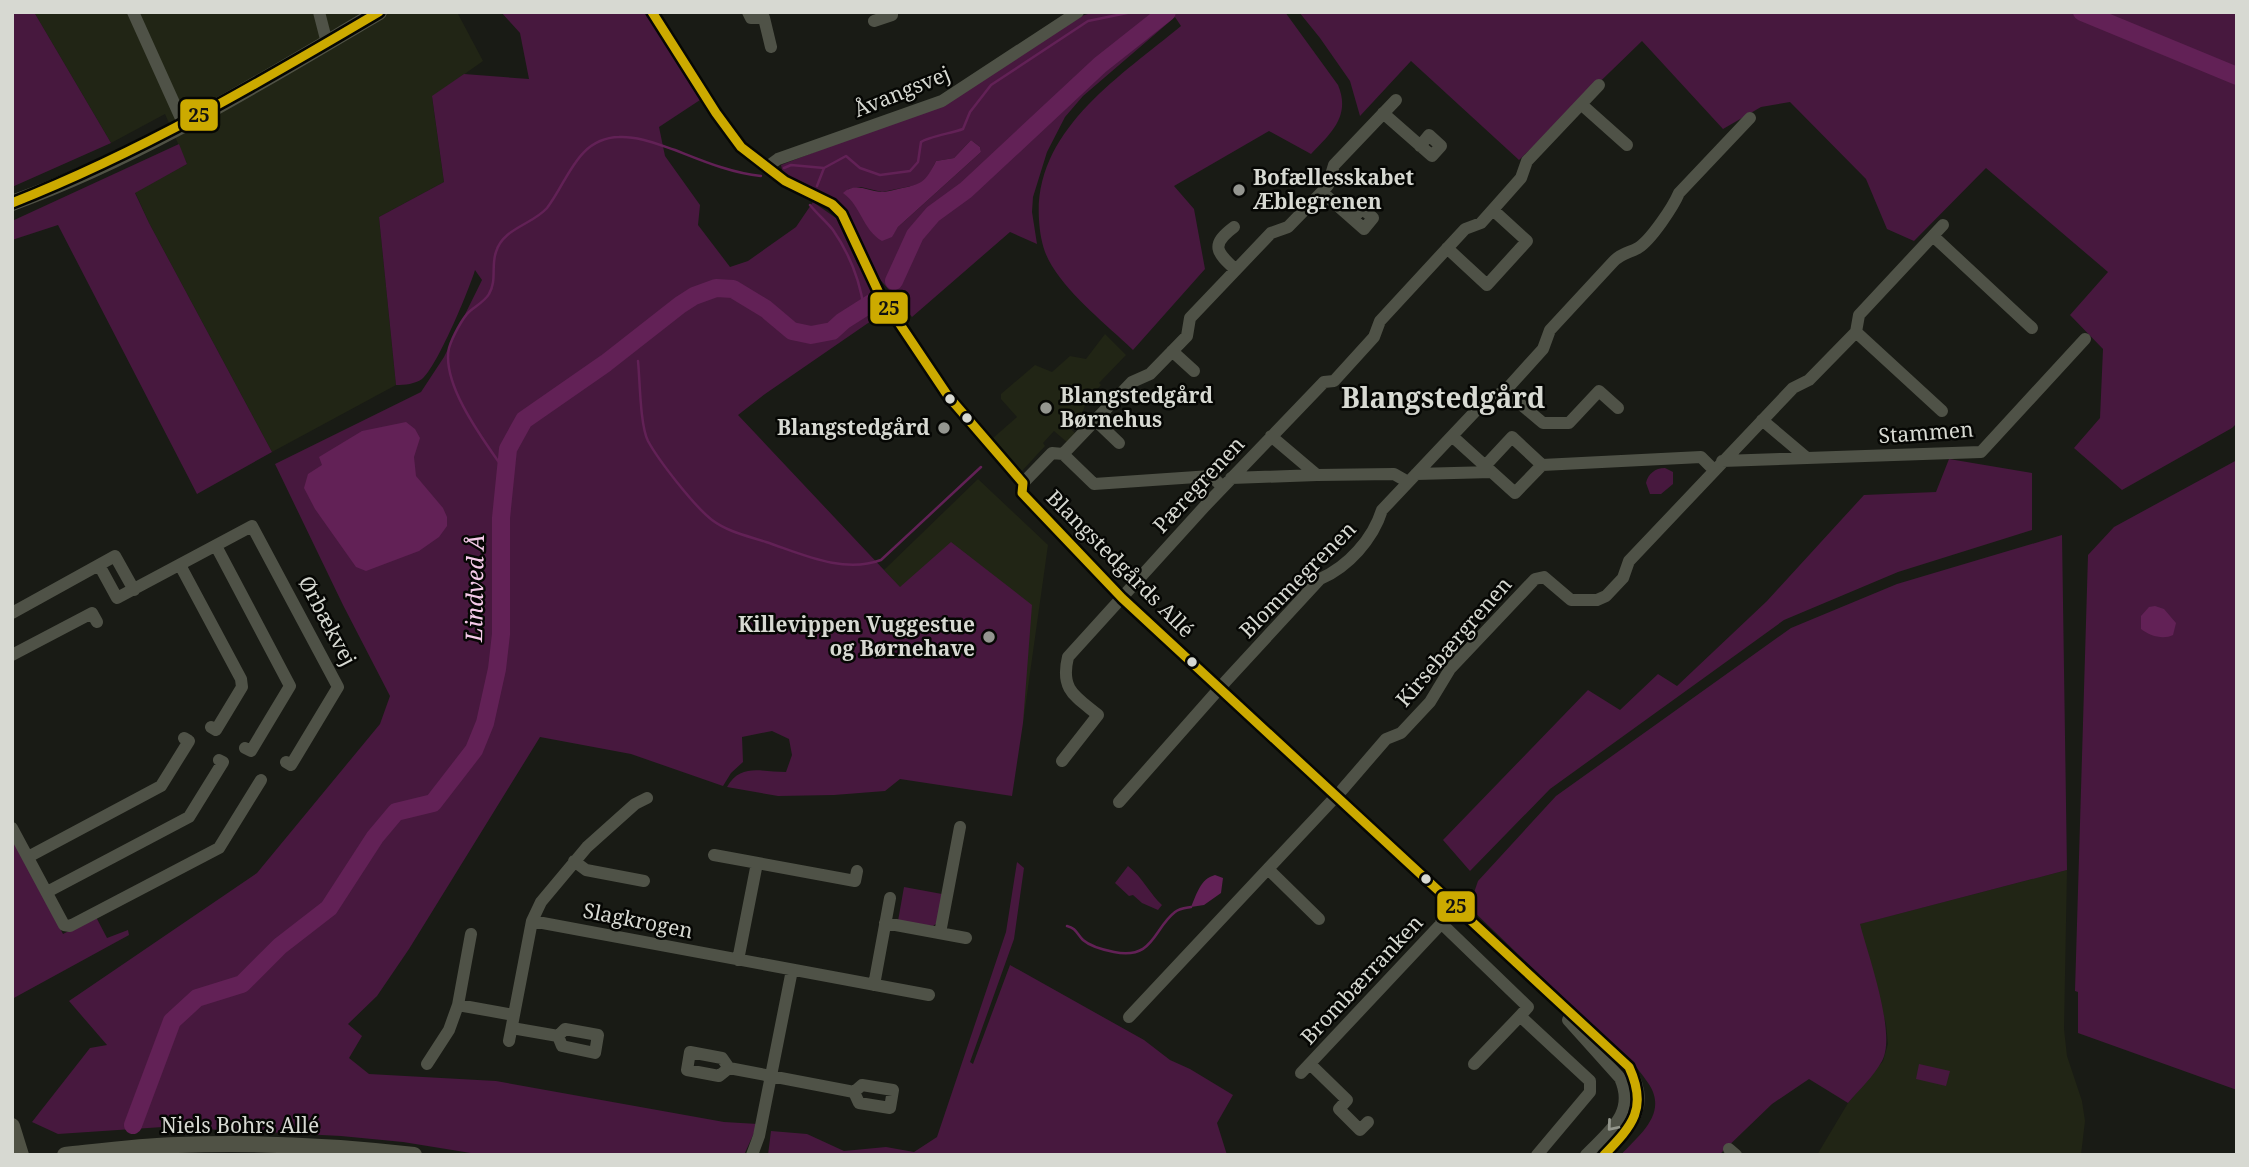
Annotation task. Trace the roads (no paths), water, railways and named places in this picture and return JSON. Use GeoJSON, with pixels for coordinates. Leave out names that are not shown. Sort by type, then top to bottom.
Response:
{"type":"FeatureCollection","features":[{"type":"Feature","properties":{"kind":"street"},"geometry":{"type":"LineString","coordinates":[[132,12],[184,125]]}},
{"type":"Feature","properties":{"kind":"street"},"geometry":{"type":"LineString","coordinates":[[319,12],[327,43]]}},
{"type":"Feature","properties":{"kind":"street"},"geometry":{"type":"LineString","coordinates":[[12,204],[105,165],[184,125],[379,12]]}},
{"type":"Feature","properties":{"kind":"street"},"geometry":{"type":"LineString","coordinates":[[652,12],[730,134],[748,153],[767,167]]}},
{"type":"Feature","properties":{"kind":"street"},"geometry":{"type":"LineString","coordinates":[[748,12],[751,18],[764,18],[771,47]]}},
{"type":"Feature","properties":{"kind":"street"},"geometry":{"type":"LineString","coordinates":[[874,20],[892,15],[891,12]]}},
{"type":"Feature","properties":{"kind":"street","name":"Åvangsvej"},"geometry":{"type":"LineString","coordinates":[[767,167],[778,159],[942,100],[1078,12]]}},
{"type":"Feature","properties":{"kind":"street","name":"Pæregrenen"},"geometry":{"type":"LineString","coordinates":[[1062,761],[1098,715],[1071,693],[1065,682],[1068,657],[1271,436],[1324,382],[1334,381],[1374,337],[1380,321],[1465,229],[1481,223],[1521,178],[1527,161],[1599,85]]}},
{"type":"Feature","properties":{"kind":"street"},"geometry":{"type":"LineString","coordinates":[[1063,454],[1132,382],[1150,374],[1187,336],[1190,318],[1271,233],[1288,227],[1322,192],[1328,185],[1334,164],[1396,100]]}},
{"type":"Feature","properties":{"kind":"street"},"geometry":{"type":"LineString","coordinates":[[1581,104],[1627,145]]}},
{"type":"Feature","properties":{"kind":"street"},"geometry":{"type":"LineString","coordinates":[[1383,113],[1420,146]]}},
{"type":"Feature","properties":{"kind":"street","name":"Blommegrenen"},"geometry":{"type":"LineString","coordinates":[[1119,802],[1320,579],[1337,572],[1376,530],[1382,510],[1412,478],[1485,401],[1505,391],[1543,349],[1550,330],[1619,255],[1638,248],[1672,209],[1679,193],[1750,118]]}},
{"type":"Feature","properties":{"kind":"street","name":"Blangstedgårds Allé"},"geometry":{"type":"LineString","coordinates":[[767,167],[805,192],[826,201],[842,214],[879,293],[948,396],[1023,483],[1022,494],[1122,598],[1629,1067],[1639,1091],[1637,1114],[1629,1128],[1604,1155]]}},
{"type":"Feature","properties":{"kind":"street"},"geometry":{"type":"LineString","coordinates":[[1322,192],[1353,219]]}},
{"type":"Feature","properties":{"kind":"street"},"geometry":{"type":"LineString","coordinates":[[1447,248],[1488,285],[1527,241],[1493,210]]}},
{"type":"Feature","properties":{"kind":"street","name":"Kirsebærgrenen"},"geometry":{"type":"LineString","coordinates":[[1129,1017],[1386,739],[1401,733],[1430,702],[1450,669],[1535,579],[1544,578],[1571,600],[1597,600],[1606,596],[1623,578],[1629,561],[1718,465],[1793,388],[1809,380],[1856,332],[1859,316],[1943,225]]}},
{"type":"Feature","properties":{"kind":"street"},"geometry":{"type":"LineString","coordinates":[[1234,227],[1221,238],[1218,249],[1220,256],[1236,270]]}},
{"type":"Feature","properties":{"kind":"street"},"geometry":{"type":"LineString","coordinates":[[1933,236],[2032,328]]}},
{"type":"Feature","properties":{"kind":"street"},"geometry":{"type":"LineString","coordinates":[[1856,332],[1942,411]]}},
{"type":"Feature","properties":{"kind":"street","name":"Stammen"},"geometry":{"type":"LineString","coordinates":[[1542,465],[1701,457],[1718,465],[1807,458],[1981,452],[2085,339]]}},
{"type":"Feature","properties":{"kind":"street"},"geometry":{"type":"LineString","coordinates":[[1172,351],[1194,371]]}},
{"type":"Feature","properties":{"kind":"street"},"geometry":{"type":"LineString","coordinates":[[1505,391],[1543,423],[1569,423],[1599,391],[1618,408]]}},
{"type":"Feature","properties":{"kind":"street"},"geometry":{"type":"LineString","coordinates":[[1762,420],[1807,458]]}},
{"type":"Feature","properties":{"kind":"street"},"geometry":{"type":"LineString","coordinates":[[1096,421],[1119,443]]}},
{"type":"Feature","properties":{"kind":"street"},"geometry":{"type":"LineString","coordinates":[[1271,436],[1317,475]]}},
{"type":"Feature","properties":{"kind":"street"},"geometry":{"type":"LineString","coordinates":[[1023,483],[1052,453],[1063,454],[1094,484],[1211,476],[1227,482],[1317,475],[1394,474],[1412,478],[1488,469],[1512,437],[1542,465],[1515,494],[1488,469],[1452,436]]}},
{"type":"Feature","properties":{"kind":"street","name":"Ørbækvej"},"geometry":{"type":"LineString","coordinates":[[134,590],[252,526],[338,687],[291,765],[286,762]]}},
{"type":"Feature","properties":{"kind":"street"},"geometry":{"type":"LineString","coordinates":[[216,546],[290,685],[251,751],[245,748]]}},
{"type":"Feature","properties":{"kind":"street"},"geometry":{"type":"LineString","coordinates":[[12,613],[115,556],[134,590],[117,598],[99,565]]}},
{"type":"Feature","properties":{"kind":"street"},"geometry":{"type":"LineString","coordinates":[[180,565],[241,679],[242,687],[216,730],[211,727]]}},
{"type":"Feature","properties":{"kind":"street"},"geometry":{"type":"LineString","coordinates":[[12,655],[92,613],[97,622]]}},
{"type":"Feature","properties":{"kind":"street"},"geometry":{"type":"LineString","coordinates":[[28,857],[161,786],[189,741],[184,738]]}},
{"type":"Feature","properties":{"kind":"street"},"geometry":{"type":"LineString","coordinates":[[47,892],[189,817],[223,762],[219,760]]}},
{"type":"Feature","properties":{"kind":"street"},"geometry":{"type":"LineString","coordinates":[[12,828],[64,925],[70,926],[219,848],[261,780]]}},
{"type":"Feature","properties":{"kind":"street"},"geometry":{"type":"LineString","coordinates":[[509,1041],[532,921],[541,902],[574,861],[635,804],[647,798]]}},
{"type":"Feature","properties":{"kind":"street"},"geometry":{"type":"LineString","coordinates":[[940,933],[960,827]]}},
{"type":"Feature","properties":{"kind":"street"},"geometry":{"type":"LineString","coordinates":[[714,855],[855,881],[857,871]]}},
{"type":"Feature","properties":{"kind":"street","name":"Slagkrogen"},"geometry":{"type":"LineString","coordinates":[[574,861],[586,870],[645,881]]}},
{"type":"Feature","properties":{"kind":"street"},"geometry":{"type":"LineString","coordinates":[[738,960],[757,863]]}},
{"type":"Feature","properties":{"kind":"street"},"geometry":{"type":"LineString","coordinates":[[1268,869],[1320,919]]}},
{"type":"Feature","properties":{"kind":"street"},"geometry":{"type":"LineString","coordinates":[[874,985],[890,898]]}},
{"type":"Feature","properties":{"kind":"street","name":"Brombærranken"},"geometry":{"type":"LineString","coordinates":[[1368,1122],[1360,1130],[1339,1108],[1347,1100],[1306,1068],[1456,908]]}},
{"type":"Feature","properties":{"kind":"street","name":"Slagkrogen"},"geometry":{"type":"LineString","coordinates":[[532,921],[929,995]]}},
{"type":"Feature","properties":{"kind":"street"},"geometry":{"type":"LineString","coordinates":[[886,923],[966,938]]}},
{"type":"Feature","properties":{"kind":"street","name":"Brombærranken"},"geometry":{"type":"LineString","coordinates":[[1441,923],[1528,1007],[1520,1016],[1590,1081],[1590,1092],[1537,1155]]}},
{"type":"Feature","properties":{"kind":"street"},"geometry":{"type":"LineString","coordinates":[[428,1064],[449,1030],[458,1005],[462,953],[471,934]]}},
{"type":"Feature","properties":{"kind":"street"},"geometry":{"type":"LineString","coordinates":[[752,1155],[759,1136],[792,970]]}},
{"type":"Feature","properties":{"kind":"street","name":"Blangstedgårds Allé"},"geometry":{"type":"LineString","coordinates":[[1546,993],[1620,1078],[1625,1089],[1623,1112],[1586,1155]]}},
{"type":"Feature","properties":{"kind":"street"},"geometry":{"type":"LineString","coordinates":[[458,1005],[558,1036]]}},
{"type":"Feature","properties":{"kind":"street"},"geometry":{"type":"LineString","coordinates":[[1474,1064],[1520,1016]]}},
{"type":"Feature","properties":{"kind":"street"},"geometry":{"type":"LineString","coordinates":[[729,1068],[854,1092]]}},
{"type":"Feature","properties":{"kind":"street"},"geometry":{"type":"LineString","coordinates":[[12,1126],[21,1155]]}},
{"type":"Feature","properties":{"kind":"street"},"geometry":{"type":"LineString","coordinates":[[759,1136],[759,1155]]}},
{"type":"Feature","properties":{"kind":"street","name":"Niels Bohrs Allé"},"geometry":{"type":"LineString","coordinates":[[65,1155],[230,1143],[324,1147],[414,1155]]}},
{"type":"Feature","properties":{"kind":"waterway","name":"Lindved Å"},"geometry":{"type":"LineString","coordinates":[[817,186],[824,168],[846,156],[860,168],[880,175],[910,171],[918,162],[921,142],[963,129],[970,112],[991,85],[1088,21],[1132,12]]}},
{"type":"Feature","properties":{"kind":"waterway"},"geometry":{"type":"LineString","coordinates":[[894,281],[915,235],[933,214],[966,190],[1100,65],[1167,12]]}},
{"type":"Feature","properties":{"kind":"waterway","name":"Lindved Å"},"geometry":{"type":"LineString","coordinates":[[2082,12],[2237,76]]}},
{"type":"Feature","properties":{"kind":"waterway"},"geometry":{"type":"LineString","coordinates":[[505,471],[466,412],[448,363],[449,348],[461,323],[489,294],[495,257],[505,237],[541,214],[583,153],[605,139],[640,139],[728,169],[761,176]]}},
{"type":"Feature","properties":{"kind":"waterway"},"geometry":{"type":"LineString","coordinates":[[784,168],[791,165],[824,168]]}},
{"type":"Feature","properties":{"kind":"waterway","name":"Lindved Å"},"geometry":{"type":"LineString","coordinates":[[810,205],[833,230],[844,248],[857,278],[864,309]]}},
{"type":"Feature","properties":{"kind":"waterway","name":"Lindved Å"},"geometry":{"type":"LineString","coordinates":[[133,1125],[172,1021],[197,998],[242,984],[280,946],[329,908],[375,837],[396,812],[433,803],[474,750],[485,723],[497,669],[501,634],[501,518],[508,449],[524,420],[606,363],[680,305],[694,296],[716,288],[733,289],[766,309],[792,331],[811,335],[832,331],[873,302]]}},
{"type":"Feature","properties":{"kind":"waterway"},"geometry":{"type":"LineString","coordinates":[[638,361],[645,434],[660,460],[687,494],[712,520],[725,528],[808,557],[852,565],[881,560],[981,467]]}},
{"type":"Feature","properties":{"kind":"waterway"},"geometry":{"type":"LineString","coordinates":[[1067,926],[1094,946],[1114,952],[1137,952],[1151,941],[1175,912],[1191,907]]}},
{"type":"Feature","properties":{"kind":"place","name":"Bofællesskabet Æblegrenen"},"geometry":{"type":"Point","coordinates":[1239,190]}},
{"type":"Feature","properties":{"kind":"place","name":"Blangstedgård Børnehus"},"geometry":{"type":"Point","coordinates":[1046,408]}},
{"type":"Feature","properties":{"kind":"place","name":"Blangstedgård"},"geometry":{"type":"Point","coordinates":[944,428]}},
{"type":"Feature","properties":{"kind":"place","name":"Killevippen Vuggestue og Børnehave"},"geometry":{"type":"Point","coordinates":[989,637]}},
{"type":"Feature","properties":{"kind":"district","name":"Blangstedgård"},"geometry":{"type":"Point","coordinates":[1443,398]}}]}
